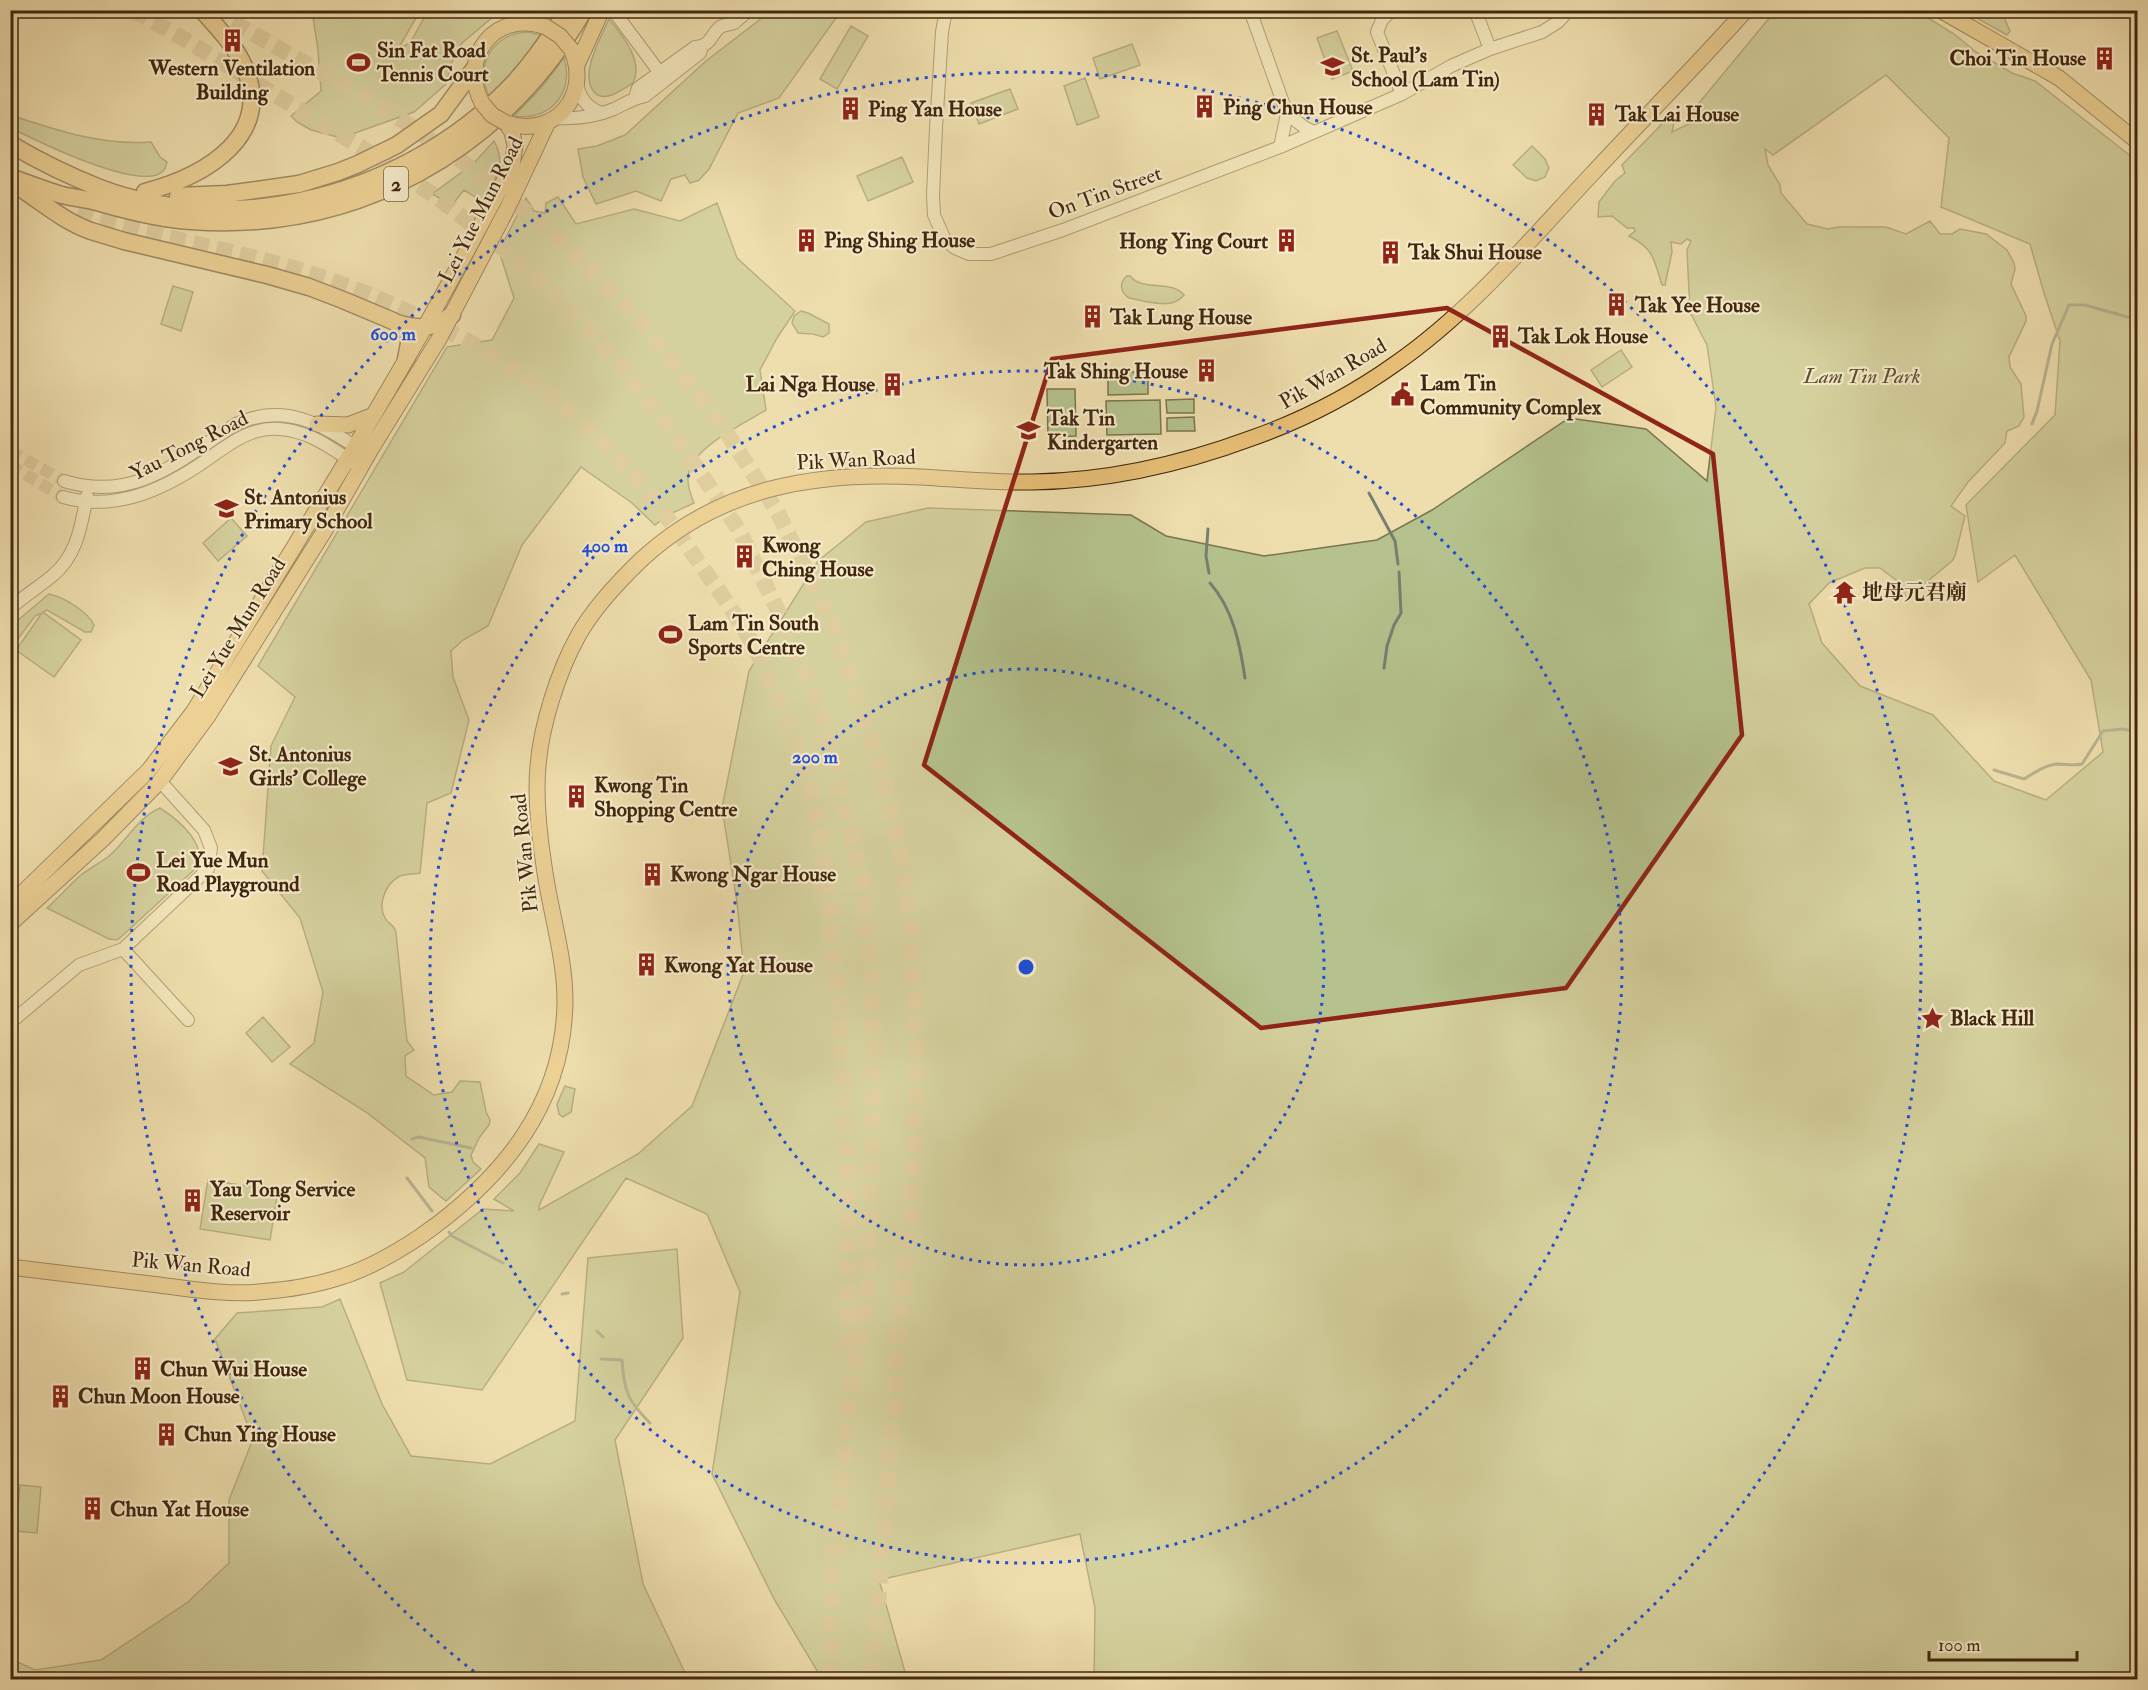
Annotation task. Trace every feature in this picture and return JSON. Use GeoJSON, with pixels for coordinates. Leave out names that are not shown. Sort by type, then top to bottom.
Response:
{"type":"FeatureCollection","features":[{"type":"Feature","properties":{"kind":"highway"},"geometry":{"type":"LineString","coordinates":[[145,192],[197,173],[221,157],[234,144],[243,130],[250,109],[250,88],[234,49],[202,10]]}},
{"type":"Feature","properties":{"kind":"highway","name":"2"},"geometry":{"type":"LineString","coordinates":[[10,144],[41,162],[100,188],[167,204],[246,208],[280,205],[325,195],[389,172],[460,130],[514,82],[535,58],[568,10]]}},
{"type":"Feature","properties":{"kind":"highway","name":"2"},"geometry":{"type":"LineString","coordinates":[[10,179],[141,214],[188,221],[259,221],[329,209],[373,194],[418,174],[470,140],[507,110],[534,82],[558,52],[584,10]]}},
{"type":"Feature","properties":{"kind":"highway"},"geometry":{"type":"LineString","coordinates":[[41,162],[110,186],[193,197],[299,184],[338,172],[397,145],[441,114],[474,69]]}},
{"type":"Feature","properties":{"kind":"highway"},"geometry":{"type":"LineString","coordinates":[[10,179],[57,215],[73,225],[91,231],[300,284],[411,327],[439,325],[452,315]]}},
{"type":"Feature","properties":{"kind":"highway"},"geometry":{"type":"LineString","coordinates":[[30,194],[77,213]]}},
{"type":"Feature","properties":{"kind":"highway"},"geometry":{"type":"LineString","coordinates":[[393,321],[406,330],[410,338],[406,359]]}},
{"type":"Feature","properties":{"kind":"main road"},"geometry":{"type":"LineString","coordinates":[[521,23],[542,10]]}},
{"type":"Feature","properties":{"kind":"main road"},"geometry":{"type":"LineString","coordinates":[[577,65],[602,10]]}},
{"type":"Feature","properties":{"kind":"main road","name":"Pik Wan Road"},"geometry":{"type":"LineString","coordinates":[[10,1268],[214,1291],[257,1293],[345,1276],[389,1257],[446,1219],[483,1186],[513,1153],[533,1122],[552,1077],[562,1034],[565,1002],[543,860],[539,819],[538,765],[546,725],[561,675],[583,627],[636,565],[678,529],[727,503],[756,492],[799,482],[888,475],[987,481],[1064,481],[1143,469],[1245,441],[1318,411],[1393,366],[1470,301],[1746,10]]}},
{"type":"Feature","properties":{"kind":"main road"},"geometry":{"type":"LineString","coordinates":[[1940,10],[2059,78],[2138,142]]}},
{"type":"Feature","properties":{"kind":"main road"},"geometry":{"type":"LineString","coordinates":[[521,23],[546,27],[561,36],[571,49],[577,65],[578,82],[572,99],[552,120],[523,127],[506,123],[492,115],[482,103],[475,87],[474,69],[479,52],[489,38],[504,27],[521,23]]}},
{"type":"Feature","properties":{"kind":"main road","name":"Lei Yue Mun Road"},"geometry":{"type":"LineString","coordinates":[[10,905],[148,770],[194,711],[358,457],[439,339],[552,120]]}},
{"type":"Feature","properties":{"kind":"main road","name":"Lei Yue Mun Road"},"geometry":{"type":"LineString","coordinates":[[10,924],[103,839],[160,781],[208,716],[325,531],[374,415],[425,327],[512,166],[515,146],[512,132],[506,123]]}},
{"type":"Feature","properties":{"kind":"main road"},"geometry":{"type":"LineString","coordinates":[[317,424],[348,425],[374,415]]}},
{"type":"Feature","properties":{"kind":"main road"},"geometry":{"type":"LineString","coordinates":[[148,770],[160,781]]}},
{"type":"Feature","properties":{"kind":"street"},"geometry":{"type":"LineString","coordinates":[[613,10],[660,78]]}},
{"type":"Feature","properties":{"kind":"street"},"geometry":{"type":"LineString","coordinates":[[552,120],[602,113],[635,98],[638,88],[660,78],[695,47],[720,39],[729,31],[731,24],[749,10]]}},
{"type":"Feature","properties":{"kind":"street","name":"On Tin Street"},"geometry":{"type":"LineString","coordinates":[[946,10],[942,32],[933,195],[934,214],[945,240],[955,249],[969,254],[991,254],[1003,250],[1152,197],[1280,147],[1402,94],[1451,66],[1490,49],[1542,32],[1558,22],[1569,10]]}},
{"type":"Feature","properties":{"kind":"street"},"geometry":{"type":"LineString","coordinates":[[1250,10],[1287,114],[1280,147]]}},
{"type":"Feature","properties":{"kind":"street"},"geometry":{"type":"LineString","coordinates":[[1392,10],[1382,20],[1377,32],[1402,94]]}},
{"type":"Feature","properties":{"kind":"street"},"geometry":{"type":"LineString","coordinates":[[1475,10],[1490,49]]}},
{"type":"Feature","properties":{"kind":"street"},"geometry":{"type":"LineString","coordinates":[[578,82],[579,93],[585,102],[602,113]]}},
{"type":"Feature","properties":{"kind":"street"},"geometry":{"type":"LineString","coordinates":[[1287,114],[1314,132]]}},
{"type":"Feature","properties":{"kind":"street","name":"Yau Tong Road"},"geometry":{"type":"LineString","coordinates":[[64,481],[88,487],[120,486],[150,478],[185,459],[247,419],[270,415],[281,415],[317,424],[358,457]]}},
{"type":"Feature","properties":{"kind":"street","name":"Yau Tong Road"},"geometry":{"type":"LineString","coordinates":[[63,497],[86,502],[117,501],[152,491],[184,475],[243,435],[261,430],[278,428],[297,432],[358,457]]}},
{"type":"Feature","properties":{"kind":"street"},"geometry":{"type":"LineString","coordinates":[[10,609],[56,573],[69,557],[75,547],[88,487]]}},
{"type":"Feature","properties":{"kind":"street"},"geometry":{"type":"LineString","coordinates":[[10,1023],[79,965],[123,949],[204,874],[210,863],[211,848],[204,830],[160,781]]}},
{"type":"Feature","properties":{"kind":"street"},"geometry":{"type":"LineString","coordinates":[[123,949],[188,1020]]}},
{"type":"Feature","properties":{"kind":"highlighted area"},"geometry":{"type":"Polygon","coordinates":[[[1447,308],[1713,454],[1742,735],[1566,988],[1261,1028],[924,765],[1052,359],[1447,308]]]}},
{"type":"Feature","properties":{"kind":"green space"},"geometry":{"type":"Polygon","coordinates":[[[312,11],[420,11],[398,49],[410,43],[428,11],[500,11],[462,43],[452,62],[446,84],[414,112],[341,138],[311,130],[291,116],[321,91],[312,11]]]}},
{"type":"Feature","properties":{"kind":"green space"},"geometry":{"type":"Polygon","coordinates":[[[771,11],[841,11],[779,98],[738,113],[709,169],[699,180],[690,183],[685,175],[671,179],[661,201],[636,191],[596,204],[583,177],[578,149],[597,146],[625,135],[706,61],[771,11]]]}},
{"type":"Feature","properties":{"kind":"green space","name":"Lam Tin Park"},"geometry":{"type":"Polygon","coordinates":[[[1775,11],[1917,11],[1954,34],[1976,52],[2012,73],[2035,81],[2137,161],[2137,1679],[1094,1679],[1095,1608],[1080,1534],[879,1580],[907,1679],[822,1679],[774,1599],[712,1474],[740,1292],[707,1214],[626,1178],[482,1390],[407,1380],[380,1283],[404,1272],[483,1209],[514,1211],[494,1199],[520,1173],[539,1144],[564,1152],[539,1210],[638,1154],[692,1106],[744,972],[737,902],[722,808],[749,671],[818,561],[866,522],[928,508],[1131,515],[1166,536],[1264,556],[1377,540],[1432,510],[1569,418],[1646,429],[1707,481],[1716,407],[1707,345],[1690,312],[1687,250],[1691,241],[1687,239],[1681,244],[1671,242],[1672,252],[1665,285],[1662,285],[1649,251],[1629,236],[1635,231],[1634,228],[1627,228],[1612,216],[1598,217],[1599,202],[1615,181],[1625,173],[1622,165],[1661,125],[1660,122],[1667,116],[1674,122],[1672,132],[1693,122],[1685,120],[1775,11]],[[1886,75],[1773,155],[1765,149],[1768,165],[1780,185],[1781,193],[1807,224],[1828,229],[1886,227],[1906,234],[1930,221],[1940,234],[1952,234],[1960,229],[1986,234],[2007,250],[2014,263],[2015,269],[2011,284],[2026,316],[2026,321],[2009,357],[2010,367],[2021,384],[2024,417],[2019,426],[2007,431],[2005,443],[1968,482],[1951,506],[1965,516],[1952,561],[1917,590],[1910,599],[1897,590],[1901,584],[1880,568],[1865,568],[1829,583],[1809,604],[1822,643],[1860,686],[1933,715],[1994,781],[2046,800],[2103,752],[2091,680],[2015,555],[1978,582],[1966,505],[2055,415],[2060,341],[2030,244],[1941,207],[1949,138],[1886,75]]]}},
{"type":"Feature","properties":{"kind":"green space"},"geometry":{"type":"Polygon","coordinates":[[[1964,11],[2001,11],[2010,31],[2007,35],[1964,11]]]}},
{"type":"Feature","properties":{"kind":"green space"},"geometry":{"type":"Polygon","coordinates":[[[609,19],[634,57],[636,75],[633,83],[615,94],[603,97],[595,93],[590,86],[589,77],[593,56],[609,19]]]}},
{"type":"Feature","properties":{"kind":"green space"},"geometry":{"type":"Polygon","coordinates":[[[851,26],[868,36],[837,89],[820,79],[851,26]]]}},
{"type":"Feature","properties":{"kind":"green space"},"geometry":{"type":"Polygon","coordinates":[[[1337,31],[1353,71],[1332,79],[1317,38],[1337,31]]]}},
{"type":"Feature","properties":{"kind":"green space"},"geometry":{"type":"Polygon","coordinates":[[[528,32],[541,35],[517,67],[489,96],[484,73],[490,53],[505,38],[528,32]]]}},
{"type":"Feature","properties":{"kind":"green space"},"geometry":{"type":"Polygon","coordinates":[[[1132,44],[1140,65],[1100,79],[1093,58],[1132,44]]]}},
{"type":"Feature","properties":{"kind":"green space"},"geometry":{"type":"Polygon","coordinates":[[[564,58],[566,82],[557,102],[539,114],[527,117],[514,116],[541,88],[564,58]]]}},
{"type":"Feature","properties":{"kind":"green space"},"geometry":{"type":"Polygon","coordinates":[[[1085,78],[1099,117],[1077,125],[1064,86],[1085,78]]]}},
{"type":"Feature","properties":{"kind":"green space"},"geometry":{"type":"Polygon","coordinates":[[[1010,89],[1018,109],[979,124],[971,103],[1010,89]]]}},
{"type":"Feature","properties":{"kind":"green space"},"geometry":{"type":"Polygon","coordinates":[[[10,115],[97,139],[133,143],[151,142],[160,157],[167,162],[164,170],[153,176],[135,176],[113,171],[64,153],[11,128],[10,115]]]}},
{"type":"Feature","properties":{"kind":"green space"},"geometry":{"type":"Polygon","coordinates":[[[494,141],[500,165],[482,201],[464,190],[452,205],[432,194],[474,163],[494,141]]]}},
{"type":"Feature","properties":{"kind":"green space"},"geometry":{"type":"Polygon","coordinates":[[[1532,146],[1545,159],[1549,168],[1545,177],[1536,181],[1527,178],[1513,165],[1532,146]]]}},
{"type":"Feature","properties":{"kind":"green space"},"geometry":{"type":"Polygon","coordinates":[[[902,157],[913,182],[868,201],[857,176],[902,157]]]}},
{"type":"Feature","properties":{"kind":"green space"},"geometry":{"type":"Polygon","coordinates":[[[558,197],[576,224],[634,209],[680,221],[717,203],[737,258],[795,311],[760,370],[766,410],[722,436],[701,452],[694,461],[688,479],[694,503],[668,515],[655,525],[632,503],[581,467],[522,545],[488,626],[463,640],[451,651],[453,677],[469,720],[451,793],[427,803],[420,873],[402,875],[395,879],[384,894],[382,907],[385,918],[396,933],[407,1041],[414,1050],[405,1056],[406,1076],[434,1095],[452,1092],[460,1081],[480,1082],[486,1112],[490,1120],[471,1155],[473,1162],[481,1169],[446,1201],[429,1187],[425,1158],[366,1112],[290,1064],[314,1043],[323,992],[300,918],[262,871],[271,746],[295,697],[258,666],[447,347],[492,340],[514,298],[499,251],[526,198],[534,211],[545,213],[546,203],[558,197]]]}},
{"type":"Feature","properties":{"kind":"green space"},"geometry":{"type":"Polygon","coordinates":[[[1127,276],[1142,283],[1178,290],[1184,295],[1173,303],[1166,304],[1129,298],[1122,288],[1122,282],[1127,276]]]}},
{"type":"Feature","properties":{"kind":"green space"},"geometry":{"type":"Polygon","coordinates":[[[173,286],[193,292],[181,331],[161,324],[173,286]]]}},
{"type":"Feature","properties":{"kind":"green space"},"geometry":{"type":"Polygon","coordinates":[[[801,311],[829,324],[829,333],[823,337],[798,333],[792,323],[794,316],[801,311]]]}},
{"type":"Feature","properties":{"kind":"green space"},"geometry":{"type":"Polygon","coordinates":[[[1621,350],[1632,367],[1602,387],[1591,370],[1621,350]]]}},
{"type":"Feature","properties":{"kind":"green space"},"geometry":{"type":"Polygon","coordinates":[[[1108,372],[1148,372],[1148,394],[1108,395],[1108,372]]]}},
{"type":"Feature","properties":{"kind":"green space"},"geometry":{"type":"Polygon","coordinates":[[[1047,389],[1075,389],[1076,436],[1048,437],[1047,389]]]}},
{"type":"Feature","properties":{"kind":"green space"},"geometry":{"type":"Polygon","coordinates":[[[1194,399],[1194,413],[1167,413],[1166,400],[1194,399]]]}},
{"type":"Feature","properties":{"kind":"green space"},"geometry":{"type":"Polygon","coordinates":[[[1160,400],[1161,434],[1107,435],[1106,401],[1160,400]]]}},
{"type":"Feature","properties":{"kind":"green space"},"geometry":{"type":"Polygon","coordinates":[[[1194,417],[1195,431],[1167,431],[1167,418],[1194,417]]]}},
{"type":"Feature","properties":{"kind":"green space"},"geometry":{"type":"Polygon","coordinates":[[[231,518],[247,536],[218,561],[203,543],[231,518]]]}},
{"type":"Feature","properties":{"kind":"green space"},"geometry":{"type":"Polygon","coordinates":[[[49,594],[62,598],[75,606],[87,615],[94,625],[91,632],[85,632],[47,610],[43,612],[81,640],[54,677],[16,650],[42,613],[35,616],[11,648],[11,626],[49,594]]]}},
{"type":"Feature","properties":{"kind":"green space","name":"Lei Yue Mun Road Playground"},"geometry":{"type":"Polygon","coordinates":[[[160,808],[190,834],[199,851],[199,860],[195,869],[122,936],[117,940],[109,939],[47,908],[81,875],[109,856],[145,818],[160,808]]]}},
{"type":"Feature","properties":{"kind":"green space"},"geometry":{"type":"Polygon","coordinates":[[[263,1017],[290,1047],[272,1062],[246,1033],[263,1017]]]}},
{"type":"Feature","properties":{"kind":"green space"},"geometry":{"type":"Polygon","coordinates":[[[565,1086],[575,1089],[571,1112],[563,1117],[559,1114],[557,1104],[565,1086]]]}},
{"type":"Feature","properties":{"kind":"green space"},"geometry":{"type":"Polygon","coordinates":[[[208,1180],[278,1191],[270,1240],[200,1229],[208,1180]]]}},
{"type":"Feature","properties":{"kind":"green space"},"geometry":{"type":"Polygon","coordinates":[[[677,1249],[683,1338],[615,1440],[643,1584],[688,1679],[11,1679],[11,1659],[35,1670],[101,1660],[188,1602],[229,1563],[229,1500],[253,1439],[215,1339],[237,1313],[322,1307],[340,1299],[382,1404],[411,1456],[490,1464],[575,1421],[588,1258],[677,1249]]]}},
{"type":"Feature","properties":{"kind":"green space"},"geometry":{"type":"Polygon","coordinates":[[[20,1485],[41,1487],[37,1533],[16,1531],[20,1485]]]}},
{"type":"Feature","properties":{"kind":"waterway"},"geometry":{"type":"LineString","coordinates":[[2032,424],[2052,344],[2069,305],[2085,305],[2138,320]]}},
{"type":"Feature","properties":{"kind":"waterway"},"geometry":{"type":"LineString","coordinates":[[1369,493],[1395,541],[1398,564]]}},
{"type":"Feature","properties":{"kind":"waterway"},"geometry":{"type":"LineString","coordinates":[[1208,529],[1206,556],[1209,573]]}},
{"type":"Feature","properties":{"kind":"waterway"},"geometry":{"type":"LineString","coordinates":[[1384,668],[1387,646],[1401,613],[1399,572]]}},
{"type":"Feature","properties":{"kind":"waterway"},"geometry":{"type":"LineString","coordinates":[[1210,583],[1230,616],[1241,652],[1245,678]]}},
{"type":"Feature","properties":{"kind":"waterway"},"geometry":{"type":"LineString","coordinates":[[1994,770],[2024,779],[2053,765],[2082,764],[2103,731],[2123,729],[2138,734]]}},
{"type":"Feature","properties":{"kind":"waterway"},"geometry":{"type":"LineString","coordinates":[[412,1139],[419,1137],[471,1148]]}},
{"type":"Feature","properties":{"kind":"waterway"},"geometry":{"type":"LineString","coordinates":[[407,1178],[432,1211]]}},
{"type":"Feature","properties":{"kind":"waterway"},"geometry":{"type":"LineString","coordinates":[[449,1232],[452,1236],[503,1263]]}},
{"type":"Feature","properties":{"kind":"waterway"},"geometry":{"type":"LineString","coordinates":[[562,1294],[568,1293]]}},
{"type":"Feature","properties":{"kind":"waterway"},"geometry":{"type":"LineString","coordinates":[[597,1331],[603,1337]]}},
{"type":"Feature","properties":{"kind":"waterway"},"geometry":{"type":"LineString","coordinates":[[601,1359],[622,1360],[628,1394],[636,1408],[650,1423]]}},
{"type":"Feature","properties":{"kind":"tunnel"},"geometry":{"type":"LineString","coordinates":[[133,10],[367,151],[438,198],[506,251],[555,294],[600,341],[670,428],[739,530],[780,615],[814,695],[835,763],[865,897],[875,1049],[867,1298],[850,1390],[832,1585],[829,1680]]}},
{"type":"Feature","properties":{"kind":"tunnel"},"geometry":{"type":"LineString","coordinates":[[212,10],[387,110],[464,163],[539,222],[589,268],[639,320],[723,427],[777,511],[834,626],[882,771],[903,867],[913,961],[917,1055],[915,1149],[872,1680]]}},
{"type":"Feature","properties":{"kind":"tunnel"},"geometry":{"type":"LineString","coordinates":[[77,213],[290,267],[333,281],[416,315],[491,354],[555,399],[612,452],[663,512],[728,604],[759,656],[798,748],[813,799],[825,873],[837,986],[846,1139],[849,1356]]}},
{"type":"Feature","properties":{"kind":"tunnel"},"geometry":{"type":"LineString","coordinates":[[10,451],[64,481]]}},
{"type":"Feature","properties":{"kind":"tunnel"},"geometry":{"type":"LineString","coordinates":[[10,465],[63,497]]}},
{"type":"Feature","properties":{"kind":"place","name":"Western Ventilation Building"},"geometry":{"type":"Point","coordinates":[232,40]}},
{"type":"Feature","properties":{"kind":"place","name":"Choi Tin House"},"geometry":{"type":"Point","coordinates":[2104,58]}},
{"type":"Feature","properties":{"kind":"place","name":"Sin Fat Road Tennis Court"},"geometry":{"type":"Point","coordinates":[359,62]}},
{"type":"Feature","properties":{"kind":"place","name":"St. Paul's School (Lam Tin)"},"geometry":{"type":"Point","coordinates":[1333,67]}},
{"type":"Feature","properties":{"kind":"place","name":"Ping Chun House"},"geometry":{"type":"Point","coordinates":[1205,107]}},
{"type":"Feature","properties":{"kind":"place","name":"Ping Yan House"},"geometry":{"type":"Point","coordinates":[850,109]}},
{"type":"Feature","properties":{"kind":"place","name":"Tak Lai House"},"geometry":{"type":"Point","coordinates":[1597,114]}},
{"type":"Feature","properties":{"kind":"place","name":"Ping Shing House"},"geometry":{"type":"Point","coordinates":[806,240]}},
{"type":"Feature","properties":{"kind":"place","name":"Hong Ying Court"},"geometry":{"type":"Point","coordinates":[1286,241]}},
{"type":"Feature","properties":{"kind":"place","name":"Tak Shui House"},"geometry":{"type":"Point","coordinates":[1390,252]}},
{"type":"Feature","properties":{"kind":"place","name":"Tak Yee House"},"geometry":{"type":"Point","coordinates":[1617,305]}},
{"type":"Feature","properties":{"kind":"place","name":"Tak Lung House"},"geometry":{"type":"Point","coordinates":[1092,317]}},
{"type":"Feature","properties":{"kind":"place","name":"Tak Lok House"},"geometry":{"type":"Point","coordinates":[1500,336]}},
{"type":"Feature","properties":{"kind":"place","name":"Tak Shing House"},"geometry":{"type":"Point","coordinates":[1206,371]}},
{"type":"Feature","properties":{"kind":"place","name":"Lai Nga House"},"geometry":{"type":"Point","coordinates":[893,384]}},
{"type":"Feature","properties":{"kind":"place","name":"Lam Tin Community Complex"},"geometry":{"type":"Point","coordinates":[1402,395]}},
{"type":"Feature","properties":{"kind":"place","name":"Tak Tin Kindergarten"},"geometry":{"type":"Point","coordinates":[1029,430]}},
{"type":"Feature","properties":{"kind":"place","name":"St. Antonius Primary School"},"geometry":{"type":"Point","coordinates":[226,509]}},
{"type":"Feature","properties":{"kind":"place","name":"Kwong Ching House"},"geometry":{"type":"Point","coordinates":[744,557]}},
{"type":"Feature","properties":{"kind":"place","name":"地母元君廟"},"geometry":{"type":"Point","coordinates":[1844,592]}},
{"type":"Feature","properties":{"kind":"place","name":"Lam Tin South Sports Centre"},"geometry":{"type":"Point","coordinates":[670,635]}},
{"type":"Feature","properties":{"kind":"place","name":"St. Antonius Girls' College"},"geometry":{"type":"Point","coordinates":[231,766]}},
{"type":"Feature","properties":{"kind":"place","name":"Kwong Tin Shopping Centre"},"geometry":{"type":"Point","coordinates":[576,797]}},
{"type":"Feature","properties":{"kind":"place","name":"Lei Yue Mun Road Playground"},"geometry":{"type":"Point","coordinates":[138,872]}},
{"type":"Feature","properties":{"kind":"place","name":"Kwong Ngar House"},"geometry":{"type":"Point","coordinates":[652,874]}},
{"type":"Feature","properties":{"kind":"place","name":"Kwong Yat House"},"geometry":{"type":"Point","coordinates":[646,965]}},
{"type":"Feature","properties":{"kind":"place","name":"Black Hill"},"geometry":{"type":"Point","coordinates":[1932,1018]}},
{"type":"Feature","properties":{"kind":"place","name":"Yau Tong Service Reservoir"},"geometry":{"type":"Point","coordinates":[192,1201]}},
{"type":"Feature","properties":{"kind":"place","name":"Chun Wui House"},"geometry":{"type":"Point","coordinates":[142,1369]}},
{"type":"Feature","properties":{"kind":"place","name":"Chun Moon House"},"geometry":{"type":"Point","coordinates":[60,1396]}},
{"type":"Feature","properties":{"kind":"place","name":"Chun Ying House"},"geometry":{"type":"Point","coordinates":[166,1434]}},
{"type":"Feature","properties":{"kind":"place","name":"Chun Yat House"},"geometry":{"type":"Point","coordinates":[92,1509]}}]}
